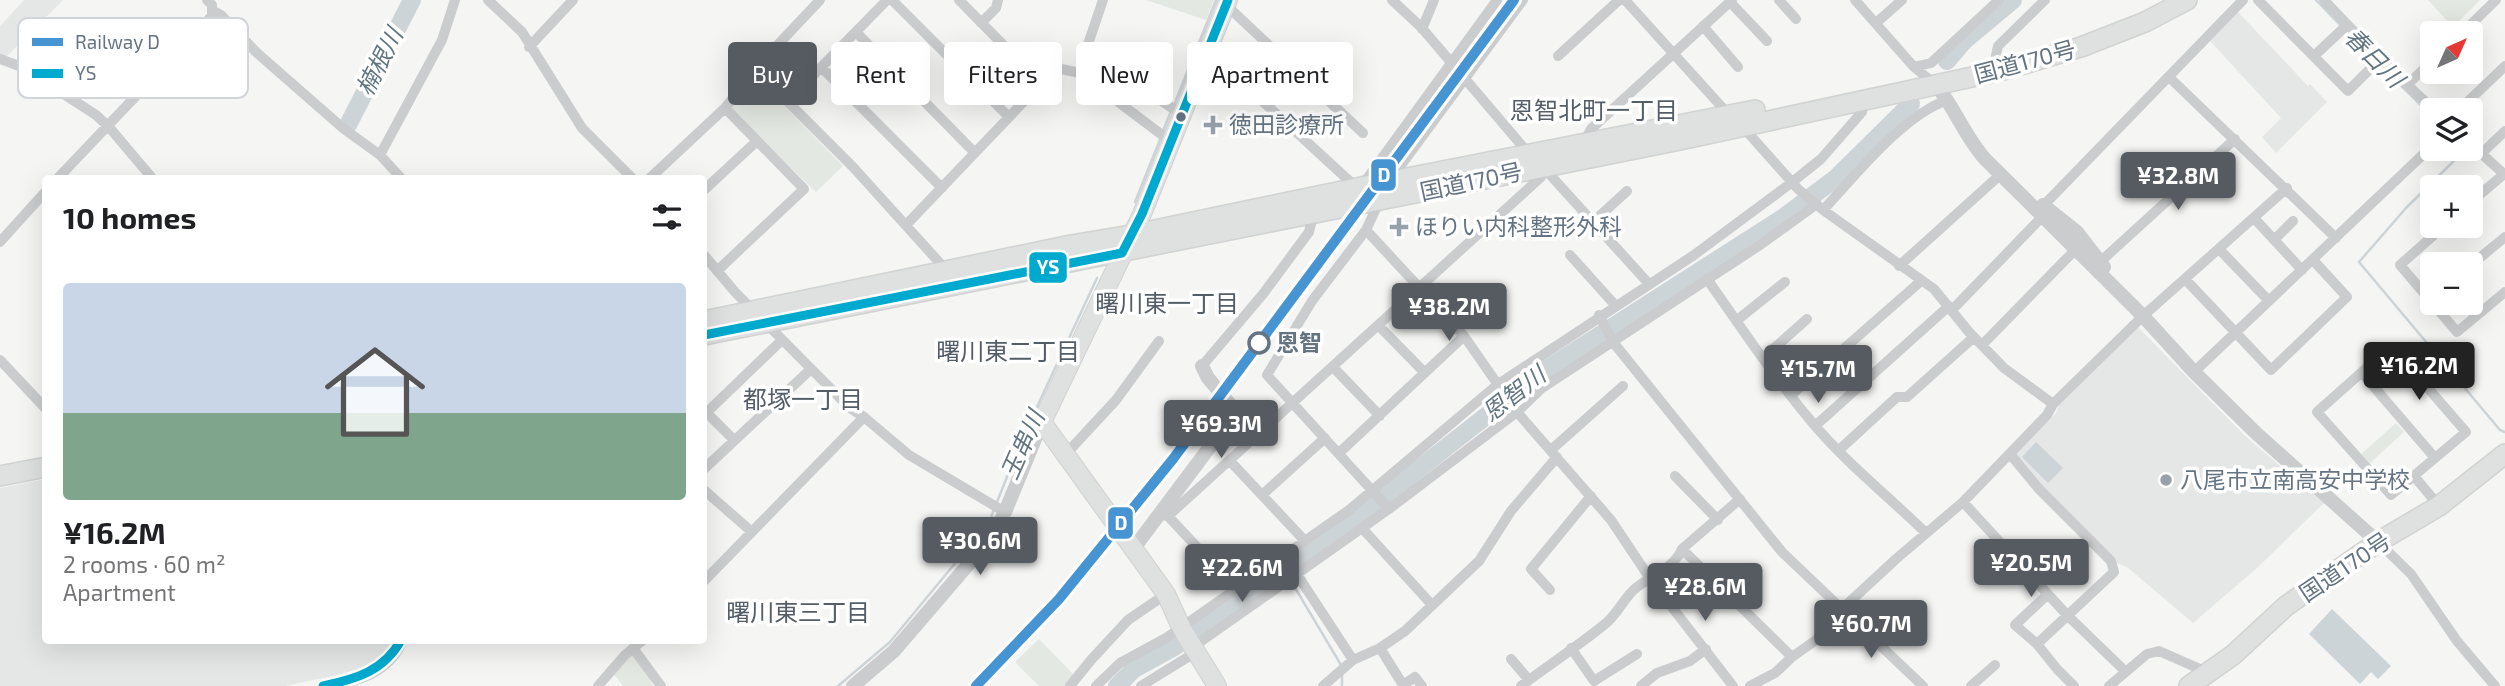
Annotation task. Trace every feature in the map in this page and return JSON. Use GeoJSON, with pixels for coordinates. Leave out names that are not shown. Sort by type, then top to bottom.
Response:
{"type":"FeatureCollection","features":[{"type":"Feature","properties":{"kind":"highway","name":"国道170号"},"geometry":{"type":"LineString","coordinates":[[1537,163],[1584,144],[1736,121],[1910,90],[1935,83],[1964,67],[2079,37],[2164,0]]}},
{"type":"Feature","properties":{"kind":"highway","name":"国道170号"},"geometry":{"type":"LineString","coordinates":[[707,321],[760,317],[1736,121],[2000,71],[2081,47],[2146,22],[2187,0]]}},
{"type":"Feature","properties":{"kind":"highway","name":"国道170号"},"geometry":{"type":"LineString","coordinates":[[1314,206],[1359,188],[1384,191]]}},
{"type":"Feature","properties":{"kind":"highway","name":"国道170号"},"geometry":{"type":"LineString","coordinates":[[707,334],[760,317],[1071,245],[1127,244]]}},
{"type":"Feature","properties":{"kind":"highway","name":"国道170号"},"geometry":{"type":"LineString","coordinates":[[2189,686],[2233,655],[2286,606],[2378,542],[2439,506],[2505,454]]}},
{"type":"Feature","properties":{"kind":"highway"},"geometry":{"type":"LineString","coordinates":[[0,465],[42,457]]}},
{"type":"Feature","properties":{"kind":"highway"},"geometry":{"type":"LineString","coordinates":[[0,476],[42,468]]}},
{"type":"Feature","properties":{"kind":"main road"},"geometry":{"type":"LineString","coordinates":[[1211,42],[1227,2]]}},
{"type":"Feature","properties":{"kind":"main road"},"geometry":{"type":"LineString","coordinates":[[1187,100],[1127,244],[1042,422],[1166,594],[1187,637],[1217,686]]}},
{"type":"Feature","properties":{"kind":"street"},"geometry":{"type":"LineString","coordinates":[[380,155],[442,40],[455,0]]}},
{"type":"Feature","properties":{"kind":"street"},"geometry":{"type":"LineString","coordinates":[[488,0],[522,32],[582,128],[629,175]]}},
{"type":"Feature","properties":{"kind":"street"},"geometry":{"type":"LineString","coordinates":[[530,47],[573,0]]}},
{"type":"Feature","properties":{"kind":"street"},"geometry":{"type":"LineString","coordinates":[[780,42],[820,0]]}},
{"type":"Feature","properties":{"kind":"street"},"geometry":{"type":"LineString","coordinates":[[817,73],[890,0],[1009,117]]}},
{"type":"Feature","properties":{"kind":"street"},"geometry":{"type":"LineString","coordinates":[[959,0],[1000,42]]}},
{"type":"Feature","properties":{"kind":"street"},"geometry":{"type":"LineString","coordinates":[[981,23],[996,8],[998,0]]}},
{"type":"Feature","properties":{"kind":"street"},"geometry":{"type":"LineString","coordinates":[[1103,0],[1086,50],[1181,114]]}},
{"type":"Feature","properties":{"kind":"street"},"geometry":{"type":"LineString","coordinates":[[1392,0],[1422,29],[1537,163],[1649,284]]}},
{"type":"Feature","properties":{"kind":"street"},"geometry":{"type":"LineString","coordinates":[[1422,29],[1434,0]]}},
{"type":"Feature","properties":{"kind":"street"},"geometry":{"type":"LineString","coordinates":[[1268,105],[1359,188],[1497,0]]}},
{"type":"Feature","properties":{"kind":"street"},"geometry":{"type":"LineString","coordinates":[[1389,509],[1266,375],[1312,301],[1366,230],[1384,191],[1523,0]]}},
{"type":"Feature","properties":{"kind":"street"},"geometry":{"type":"LineString","coordinates":[[1558,56],[1619,0]]}},
{"type":"Feature","properties":{"kind":"street"},"geometry":{"type":"LineString","coordinates":[[1625,0],[1795,186],[1818,206],[1934,289],[2004,368],[2053,404]]}},
{"type":"Feature","properties":{"kind":"street"},"geometry":{"type":"LineString","coordinates":[[1779,0],[1796,19]]}},
{"type":"Feature","properties":{"kind":"street"},"geometry":{"type":"LineString","coordinates":[[1855,0],[1935,83],[1974,147],[2043,211],[2194,372],[2257,434],[2411,574],[2457,641],[2495,686]]}},
{"type":"Feature","properties":{"kind":"street"},"geometry":{"type":"LineString","coordinates":[[1876,23],[1902,0]]}},
{"type":"Feature","properties":{"kind":"street"},"geometry":{"type":"LineString","coordinates":[[1096,686],[1120,663],[1166,638],[1187,637],[1298,575],[1389,509],[1542,388],[1818,206],[1891,139],[1936,104],[1931,63],[1999,0]]}},
{"type":"Feature","properties":{"kind":"street"},"geometry":{"type":"LineString","coordinates":[[1996,60],[1998,46],[2045,0]]}},
{"type":"Feature","properties":{"kind":"street"},"geometry":{"type":"LineString","coordinates":[[1815,426],[1950,308],[2243,0]]}},
{"type":"Feature","properties":{"kind":"street"},"geometry":{"type":"LineString","coordinates":[[2258,0],[2348,91],[2380,59]]}},
{"type":"Feature","properties":{"kind":"street"},"geometry":{"type":"LineString","coordinates":[[2324,0],[2421,98]]}},
{"type":"Feature","properties":{"kind":"street"},"geometry":{"type":"LineString","coordinates":[[2475,21],[2497,0]]}},
{"type":"Feature","properties":{"kind":"street"},"geometry":{"type":"LineString","coordinates":[[1584,144],[1591,129],[1731,1],[1767,41]]}},
{"type":"Feature","properties":{"kind":"street"},"geometry":{"type":"LineString","coordinates":[[1227,2],[1363,133]]}},
{"type":"Feature","properties":{"kind":"street"},"geometry":{"type":"LineString","coordinates":[[210,5],[224,18]]}},
{"type":"Feature","properties":{"kind":"street"},"geometry":{"type":"LineString","coordinates":[[2314,56],[2347,25]]}},
{"type":"Feature","properties":{"kind":"street"},"geometry":{"type":"LineString","coordinates":[[1703,26],[1738,67]]}},
{"type":"Feature","properties":{"kind":"street"},"geometry":{"type":"LineString","coordinates":[[856,32],[975,153]]}},
{"type":"Feature","properties":{"kind":"street"},"geometry":{"type":"LineString","coordinates":[[248,44],[344,129],[380,155],[398,175]]}},
{"type":"Feature","properties":{"kind":"street"},"geometry":{"type":"LineString","coordinates":[[0,59],[18,66]]}},
{"type":"Feature","properties":{"kind":"street"},"geometry":{"type":"LineString","coordinates":[[2472,98],[2505,66]]}},
{"type":"Feature","properties":{"kind":"street"},"geometry":{"type":"LineString","coordinates":[[822,68],[942,188]]}},
{"type":"Feature","properties":{"kind":"street"},"geometry":{"type":"LineString","coordinates":[[1062,69],[1080,73],[1170,141]]}},
{"type":"Feature","properties":{"kind":"street"},"geometry":{"type":"LineString","coordinates":[[2407,85],[2420,73]]}},
{"type":"Feature","properties":{"kind":"street"},"geometry":{"type":"LineString","coordinates":[[2169,77],[2336,238]]}},
{"type":"Feature","properties":{"kind":"street"},"geometry":{"type":"LineString","coordinates":[[70,98],[109,127],[149,175]]}},
{"type":"Feature","properties":{"kind":"street"},"geometry":{"type":"LineString","coordinates":[[61,175],[136,98]]}},
{"type":"Feature","properties":{"kind":"street"},"geometry":{"type":"LineString","coordinates":[[1142,686],[1188,657],[1187,637],[1236,589],[1286,557],[1374,491],[1498,386],[1795,186],[1862,112],[1864,99]]}},
{"type":"Feature","properties":{"kind":"street"},"geometry":{"type":"LineString","coordinates":[[653,175],[728,104]]}},
{"type":"Feature","properties":{"kind":"street"},"geometry":{"type":"LineString","coordinates":[[794,105],[948,272]]}},
{"type":"Feature","properties":{"kind":"street"},"geometry":{"type":"LineString","coordinates":[[906,225],[1021,105]]}},
{"type":"Feature","properties":{"kind":"street"},"geometry":{"type":"LineString","coordinates":[[717,271],[804,189],[725,108]]}},
{"type":"Feature","properties":{"kind":"street"},"geometry":{"type":"LineString","coordinates":[[2483,152],[2505,131]]}},
{"type":"Feature","properties":{"kind":"street"},"geometry":{"type":"LineString","coordinates":[[2100,262],[2235,139]]}},
{"type":"Feature","properties":{"kind":"street"},"geometry":{"type":"LineString","coordinates":[[707,187],[757,141]]}},
{"type":"Feature","properties":{"kind":"street"},"geometry":{"type":"LineString","coordinates":[[2483,154],[2504,175],[2483,192]]}},
{"type":"Feature","properties":{"kind":"street"},"geometry":{"type":"LineString","coordinates":[[2194,372],[2420,158]]}},
{"type":"Feature","properties":{"kind":"street"},"geometry":{"type":"LineString","coordinates":[[1163,515],[1230,461],[1541,177],[1537,163]]}},
{"type":"Feature","properties":{"kind":"street"},"geometry":{"type":"LineString","coordinates":[[1899,266],[2003,176]]}},
{"type":"Feature","properties":{"kind":"street"},"geometry":{"type":"LineString","coordinates":[[1750,686],[1775,673],[1791,657],[1816,640],[1843,608],[1963,502],[2047,415],[2053,404],[2143,316],[2287,188]]}},
{"type":"Feature","properties":{"kind":"street"},"geometry":{"type":"LineString","coordinates":[[1593,222],[1627,191]]}},
{"type":"Feature","properties":{"kind":"street"},"geometry":{"type":"LineString","coordinates":[[0,242],[42,195]]}},
{"type":"Feature","properties":{"kind":"street"},"geometry":{"type":"LineString","coordinates":[[1134,548],[1163,515],[1230,420],[1234,409],[1202,366],[1263,294],[1309,232],[1314,206]]}},
{"type":"Feature","properties":{"kind":"street"},"geometry":{"type":"LineString","coordinates":[[2043,211],[2077,232],[2143,316]]}},
{"type":"Feature","properties":{"kind":"street"},"geometry":{"type":"LineString","coordinates":[[2254,218],[2302,270]]}},
{"type":"Feature","properties":{"kind":"street"},"geometry":{"type":"LineString","coordinates":[[2274,240],[2293,221]]}},
{"type":"Feature","properties":{"kind":"street"},"geometry":{"type":"LineString","coordinates":[[1366,230],[1464,336],[1516,410],[1611,520],[1651,580],[1733,686]]}},
{"type":"Feature","properties":{"kind":"street"},"geometry":{"type":"LineString","coordinates":[[2483,255],[2505,237]]}},
{"type":"Feature","properties":{"kind":"street"},"geometry":{"type":"LineString","coordinates":[[2420,287],[2400,265],[2430,238]]}},
{"type":"Feature","properties":{"kind":"street"},"geometry":{"type":"LineString","coordinates":[[1839,450],[1897,397],[1907,397],[1978,341],[2076,248]]}},
{"type":"Feature","properties":{"kind":"street"},"geometry":{"type":"LineString","coordinates":[[2219,249],[2269,301]]}},
{"type":"Feature","properties":{"kind":"street"},"geometry":{"type":"LineString","coordinates":[[1570,255],[1615,305]]}},
{"type":"Feature","properties":{"kind":"street"},"geometry":{"type":"LineString","coordinates":[[707,259],[850,408],[909,455],[1005,512]]}},
{"type":"Feature","properties":{"kind":"street"},"geometry":{"type":"LineString","coordinates":[[2185,279],[2271,370],[2347,297],[2313,260]]}},
{"type":"Feature","properties":{"kind":"street"},"geometry":{"type":"LineString","coordinates":[[1707,279],[1815,426],[1926,533]]}},
{"type":"Feature","properties":{"kind":"street"},"geometry":{"type":"LineString","coordinates":[[1791,395],[1922,281]]}},
{"type":"Feature","properties":{"kind":"street"},"geometry":{"type":"LineString","coordinates":[[1736,321],[1785,282]]}},
{"type":"Feature","properties":{"kind":"street"},"geometry":{"type":"LineString","coordinates":[[2483,310],[2505,292]]}},
{"type":"Feature","properties":{"kind":"street"},"geometry":{"type":"LineString","coordinates":[[2443,315],[2456,332],[2477,315]]}},
{"type":"Feature","properties":{"kind":"street"},"geometry":{"type":"LineString","coordinates":[[1599,317],[1613,341],[1782,552],[1923,686]]}},
{"type":"Feature","properties":{"kind":"street"},"geometry":{"type":"LineString","coordinates":[[1763,358],[1807,319]]}},
{"type":"Feature","properties":{"kind":"street"},"geometry":{"type":"LineString","coordinates":[[1378,325],[1425,373]]}},
{"type":"Feature","properties":{"kind":"street"},"geometry":{"type":"LineString","coordinates":[[1339,453],[1464,336]]}},
{"type":"Feature","properties":{"kind":"street"},"geometry":{"type":"LineString","coordinates":[[707,411],[782,340]]}},
{"type":"Feature","properties":{"kind":"street"},"geometry":{"type":"LineString","coordinates":[[1065,455],[1116,400],[1159,341]]}},
{"type":"Feature","properties":{"kind":"street"},"geometry":{"type":"LineString","coordinates":[[2389,348],[2395,350],[2466,432],[2391,495],[2317,412],[2361,373],[2389,348]]}},
{"type":"Feature","properties":{"kind":"street"},"geometry":{"type":"LineString","coordinates":[[0,360],[42,405]]}},
{"type":"Feature","properties":{"kind":"street"},"geometry":{"type":"LineString","coordinates":[[1333,367],[1380,416]]}},
{"type":"Feature","properties":{"kind":"street"},"geometry":{"type":"LineString","coordinates":[[707,466],[811,369]]}},
{"type":"Feature","properties":{"kind":"street"},"geometry":{"type":"LineString","coordinates":[[2361,373],[2435,458]]}},
{"type":"Feature","properties":{"kind":"street"},"geometry":{"type":"LineString","coordinates":[[1323,686],[1353,660],[1380,648],[1405,631],[1479,561],[1511,511],[1554,454],[1623,386]]}},
{"type":"Feature","properties":{"kind":"street"},"geometry":{"type":"LineString","coordinates":[[707,415],[734,440]]}},
{"type":"Feature","properties":{"kind":"street"},"geometry":{"type":"LineString","coordinates":[[707,578],[864,417]]}},
{"type":"Feature","properties":{"kind":"street"},"geometry":{"type":"LineString","coordinates":[[853,686],[900,644],[991,538],[1005,512],[1042,422]]}},
{"type":"Feature","properties":{"kind":"street"},"geometry":{"type":"LineString","coordinates":[[1262,495],[1325,438]]}},
{"type":"Feature","properties":{"kind":"street"},"geometry":{"type":"LineString","coordinates":[[2010,454],[2039,489],[2111,561],[2114,572],[2037,644]]}},
{"type":"Feature","properties":{"kind":"street"},"geometry":{"type":"LineString","coordinates":[[1230,461],[1305,541]]}},
{"type":"Feature","properties":{"kind":"street"},"geometry":{"type":"LineString","coordinates":[[1675,476],[1718,520]]}},
{"type":"Feature","properties":{"kind":"street"},"geometry":{"type":"LineString","coordinates":[[2414,476],[2439,506]]}},
{"type":"Feature","properties":{"kind":"street"},"geometry":{"type":"LineString","coordinates":[[707,493],[752,532]]}},
{"type":"Feature","properties":{"kind":"street"},"geometry":{"type":"LineString","coordinates":[[1550,590],[1531,569],[1591,496]]}},
{"type":"Feature","properties":{"kind":"street"},"geometry":{"type":"LineString","coordinates":[[1511,659],[1531,682],[1608,622],[1626,597],[1677,560],[1682,549],[1740,499]]}},
{"type":"Feature","properties":{"kind":"street"},"geometry":{"type":"LineString","coordinates":[[1963,502],[2067,616],[2125,671]]}},
{"type":"Feature","properties":{"kind":"street"},"geometry":{"type":"LineString","coordinates":[[1163,515],[1236,589]]}},
{"type":"Feature","properties":{"kind":"street"},"geometry":{"type":"LineString","coordinates":[[1362,528],[1432,605]]}},
{"type":"Feature","properties":{"kind":"street"},"geometry":{"type":"LineString","coordinates":[[1682,549],[1791,657]]}},
{"type":"Feature","properties":{"kind":"street"},"geometry":{"type":"LineString","coordinates":[[1286,557],[1353,660]]}},
{"type":"Feature","properties":{"kind":"street"},"geometry":{"type":"LineString","coordinates":[[707,564],[714,570]]}},
{"type":"Feature","properties":{"kind":"street"},"geometry":{"type":"LineString","coordinates":[[1070,686],[1128,620],[1166,594]]}},
{"type":"Feature","properties":{"kind":"street"},"geometry":{"type":"LineString","coordinates":[[2048,594],[2015,625],[2037,644],[2056,669],[2074,686]]}},
{"type":"Feature","properties":{"kind":"street"},"geometry":{"type":"LineString","coordinates":[[323,686],[357,679],[372,672],[385,662],[398,644]]}},
{"type":"Feature","properties":{"kind":"street"},"geometry":{"type":"LineString","coordinates":[[598,686],[638,644]]}},
{"type":"Feature","properties":{"kind":"street"},"geometry":{"type":"LineString","coordinates":[[634,648],[661,686]]}},
{"type":"Feature","properties":{"kind":"street"},"geometry":{"type":"LineString","coordinates":[[1380,648],[1402,685],[1415,677],[1422,686]]}},
{"type":"Feature","properties":{"kind":"street"},"geometry":{"type":"LineString","coordinates":[[1572,648],[1594,681],[1637,653]]}},
{"type":"Feature","properties":{"kind":"street"},"geometry":{"type":"LineString","coordinates":[[1641,686],[1657,673],[1690,661],[1706,649]]}},
{"type":"Feature","properties":{"kind":"street"},"geometry":{"type":"LineString","coordinates":[[2109,686],[2147,654],[2159,651],[2209,673]]}},
{"type":"Feature","properties":{"kind":"street"},"geometry":{"type":"LineString","coordinates":[[1971,686],[1995,665]]}},
{"type":"Feature","properties":{"kind":"street"},"geometry":{"type":"LineString","coordinates":[[1335,675],[1341,686]]}},
{"type":"Feature","properties":{"kind":"shaded area"},"geometry":{"type":"Polygon","coordinates":[[[24,0],[63,0],[45,18],[18,18],[18,45],[6,57],[0,55],[0,26],[24,0]]]}},
{"type":"Feature","properties":{"kind":"shaded area"},"geometry":{"type":"Polygon","coordinates":[[[1146,0],[1214,0],[1206,20],[1146,0]]]}},
{"type":"Feature","properties":{"kind":"shaded area"},"geometry":{"type":"Polygon","coordinates":[[[2428,0],[2480,0],[2459,21],[2447,21],[2428,0]]]}},
{"type":"Feature","properties":{"kind":"shaded area"},"geometry":{"type":"Polygon","coordinates":[[[2238,12],[2308,86],[2310,84],[2327,102],[2276,153],[2262,137],[2281,118],[2210,41],[2238,12]]]}},
{"type":"Feature","properties":{"kind":"shaded area"},"geometry":{"type":"Polygon","coordinates":[[[731,105],[783,105],[843,166],[816,192],[732,112],[731,105]]]}},
{"type":"Feature","properties":{"kind":"shaded area","name":"八尾市立南高安中学校"},"geometry":{"type":"Polygon","coordinates":[[[2137,326],[2244,435],[2324,503],[2257,568],[2193,623],[2127,567],[2112,561],[2013,456],[2056,413],[2059,404],[2137,326]]]}},
{"type":"Feature","properties":{"kind":"shaded area"},"geometry":{"type":"Polygon","coordinates":[[[2396,423],[2404,432],[2369,464],[2360,455],[2396,423]]]}},
{"type":"Feature","properties":{"kind":"shaded area"},"geometry":{"type":"Polygon","coordinates":[[[2036,442],[2063,468],[2048,483],[2022,457],[2036,442]]]}},
{"type":"Feature","properties":{"kind":"shaded area"},"geometry":{"type":"Polygon","coordinates":[[[42,480],[42,644],[391,644],[377,660],[356,671],[285,686],[0,686],[0,488],[42,480]]]}},
{"type":"Feature","properties":{"kind":"shaded area"},"geometry":{"type":"Polygon","coordinates":[[[2332,609],[2391,666],[2378,679],[2371,672],[2360,684],[2309,634],[2332,609]]]}},
{"type":"Feature","properties":{"kind":"shaded area"},"geometry":{"type":"Polygon","coordinates":[[[1039,639],[1075,676],[1065,686],[1039,686],[1015,662],[1039,639]]]}},
{"type":"Feature","properties":{"kind":"shaded area"},"geometry":{"type":"Polygon","coordinates":[[[631,654],[647,673],[653,686],[623,686],[614,674],[631,654]]]}},
{"type":"Feature","properties":{"kind":"waterway","name":"楠根川"},"geometry":{"type":"LineString","coordinates":[[348,125],[412,0]]}},
{"type":"Feature","properties":{"kind":"waterway","name":"玉串川"},"geometry":{"type":"LineString","coordinates":[[1174,105],[1216,0]]}},
{"type":"Feature","properties":{"kind":"waterway","name":"恩智川"},"geometry":{"type":"LineString","coordinates":[[1947,61],[1965,40],[2013,0]]}},
{"type":"Feature","properties":{"kind":"waterway","name":"春日川"},"geometry":{"type":"LineString","coordinates":[[2316,0],[2340,25]]}},
{"type":"Feature","properties":{"kind":"waterway","name":"春日川"},"geometry":{"type":"LineString","coordinates":[[2387,72],[2420,104]]}},
{"type":"Feature","properties":{"kind":"waterway","name":"恩智川"},"geometry":{"type":"LineString","coordinates":[[1117,686],[1134,669],[1176,646],[1355,519],[1542,372],[1784,217],[1836,178],[1911,104]]}},
{"type":"Feature","properties":{"kind":"waterway","name":"玉串川"},"geometry":{"type":"LineString","coordinates":[[1163,131],[1171,111]]}},
{"type":"Feature","properties":{"kind":"waterway","name":"玉串川"},"geometry":{"type":"LineString","coordinates":[[1135,202],[1161,137]]}},
{"type":"Feature","properties":{"kind":"waterway","name":"春日川"},"geometry":{"type":"LineString","coordinates":[[2454,161],[2406,208],[2359,262],[2500,430],[2505,432]]}},
{"type":"Feature","properties":{"kind":"waterway","name":"玉串川"},"geometry":{"type":"LineString","coordinates":[[997,502],[1022,439],[1097,278]]}},
{"type":"Feature","properties":{"kind":"waterway","name":"玉串川"},"geometry":{"type":"LineString","coordinates":[[838,686],[890,642],[990,521],[994,508]]}},
{"type":"Feature","properties":{"kind":"waterway"},"geometry":{"type":"LineString","coordinates":[[1291,581],[1341,665]]}},
{"type":"Feature","properties":{"kind":"waterway"},"geometry":{"type":"LineString","coordinates":[[1342,675],[1342,686]]}},
{"type":"Feature","properties":{"kind":"rail line","name":"D"},"geometry":{"type":"LineString","coordinates":[[976,686],[1059,599],[1173,459],[1514,0]]}},
{"type":"Feature","properties":{"kind":"transit line","name":"YS"},"geometry":{"type":"LineString","coordinates":[[707,334],[1122,253],[1142,214],[1228,0]]}},
{"type":"Feature","properties":{"kind":"transit line","name":"YS"},"geometry":{"type":"LineString","coordinates":[[323,686],[368,672],[386,659],[398,644]]}},
{"type":"Feature","properties":{"kind":"place","name":"徳田診療所"},"geometry":{"type":"Point","coordinates":[1213,125]}},
{"type":"Feature","properties":{"kind":"place","name":"ほりい内科整形外科"},"geometry":{"type":"Point","coordinates":[1399,227]}},
{"type":"Feature","properties":{"kind":"place","name":"恩智"},"geometry":{"type":"Point","coordinates":[1259,343]}},
{"type":"Feature","properties":{"kind":"place","name":"八尾市立南高安中学校"},"geometry":{"type":"Point","coordinates":[2166,480]}},
{"type":"Feature","properties":{"kind":"district","name":"恩智北町一丁目"},"geometry":{"type":"Point","coordinates":[1594,111]}},
{"type":"Feature","properties":{"kind":"district","name":"曙川東一丁目"},"geometry":{"type":"Point","coordinates":[1167,304]}},
{"type":"Feature","properties":{"kind":"district","name":"曙川東二丁目"},"geometry":{"type":"Point","coordinates":[1008,352]}},
{"type":"Feature","properties":{"kind":"district","name":"都塚一丁目"},"geometry":{"type":"Point","coordinates":[803,400]}},
{"type":"Feature","properties":{"kind":"district","name":"曙川東三丁目"},"geometry":{"type":"Point","coordinates":[798,613]}}]}
